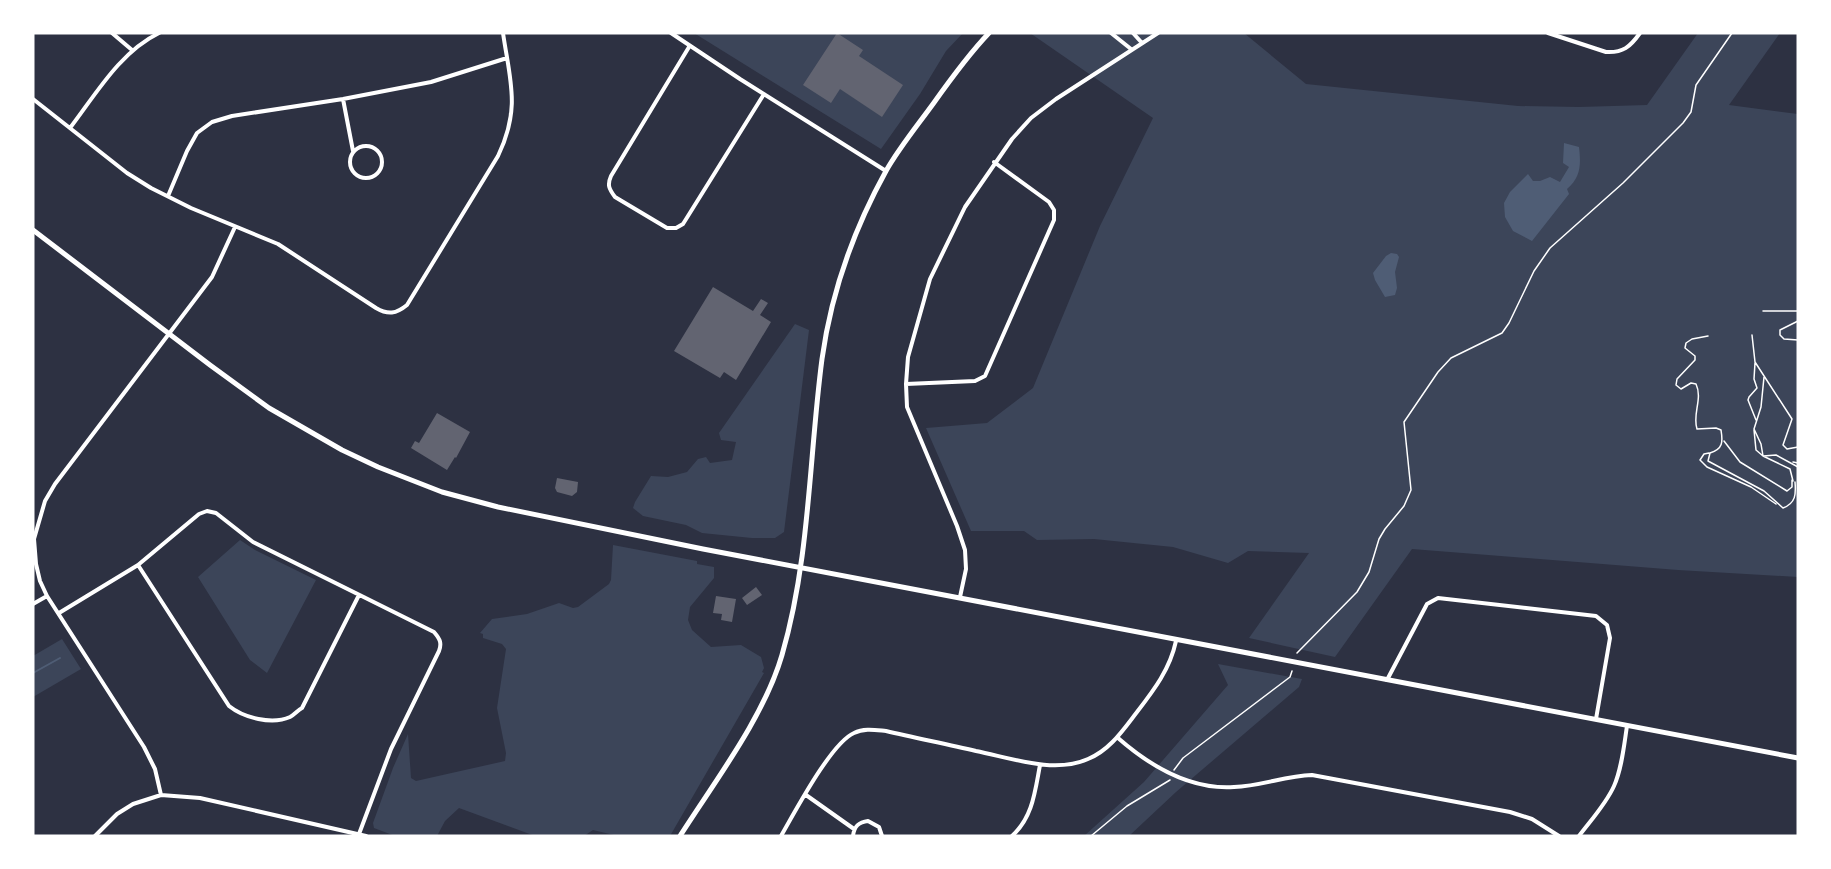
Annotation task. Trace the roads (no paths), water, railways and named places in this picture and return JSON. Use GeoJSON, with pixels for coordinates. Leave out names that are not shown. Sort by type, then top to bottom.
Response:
{"type":"FeatureCollection","features":[{"type":"Feature","properties":{"kind":"street"},"geometry":{"type":"LineString","coordinates":[[112,33],[132,50]]}},
{"type":"Feature","properties":{"kind":"street"},"geometry":{"type":"LineString","coordinates":[[70,128],[132,50],[159,33]]}},
{"type":"Feature","properties":{"kind":"street"},"geometry":{"type":"LineString","coordinates":[[33,99],[127,173],[168,196],[278,244],[385,313],[399,311],[407,305],[506,140],[514,106],[503,33]]}},
{"type":"Feature","properties":{"kind":"street"},"geometry":{"type":"LineString","coordinates":[[671,33],[886,171]]}},
{"type":"Feature","properties":{"kind":"street"},"geometry":{"type":"LineString","coordinates":[[680,836],[748,729],[770,689],[782,654],[800,568],[822,358],[837,285],[886,171],[961,64],[989,33]]}},
{"type":"Feature","properties":{"kind":"street"},"geometry":{"type":"LineString","coordinates":[[1111,33],[1131,50]]}},
{"type":"Feature","properties":{"kind":"street"},"geometry":{"type":"LineString","coordinates":[[1133,33],[1142,43]]}},
{"type":"Feature","properties":{"kind":"street"},"geometry":{"type":"LineString","coordinates":[[960,597],[966,569],[965,550],[907,408],[908,357],[930,279],[965,207],[994,162],[1031,118],[1158,33]]}},
{"type":"Feature","properties":{"kind":"street"},"geometry":{"type":"LineString","coordinates":[[1548,33],[1606,52],[1627,48],[1640,33]]}},
{"type":"Feature","properties":{"kind":"street"},"geometry":{"type":"LineString","coordinates":[[689,46],[611,176],[609,190],[615,197],[668,228],[676,228],[683,224],[764,94]]}},
{"type":"Feature","properties":{"kind":"street"},"geometry":{"type":"LineString","coordinates":[[168,196],[197,133],[212,122],[232,116],[343,99],[431,82],[507,58]]}},
{"type":"Feature","properties":{"kind":"street"},"geometry":{"type":"LineString","coordinates":[[343,99],[353,152],[350,165],[357,176],[369,178],[379,172],[382,160],[376,150],[364,146],[353,152]]}},
{"type":"Feature","properties":{"kind":"street"},"geometry":{"type":"LineString","coordinates":[[906,384],[975,381],[985,376],[1054,220],[1054,210],[1049,202],[994,162]]}},
{"type":"Feature","properties":{"kind":"street"},"geometry":{"type":"LineString","coordinates":[[161,795],[150,757],[47,596],[36,564],[34,539],[45,501],[55,484],[212,276],[235,227]]}},
{"type":"Feature","properties":{"kind":"street"},"geometry":{"type":"LineString","coordinates":[[33,230],[268,408],[342,450],[442,492],[581,525],[800,568],[1798,758]]}},
{"type":"Feature","properties":{"kind":"street"},"geometry":{"type":"LineString","coordinates":[[59,613],[138,565],[199,514],[207,511],[216,513],[253,542],[434,632],[441,644],[391,749],[359,834]]}},
{"type":"Feature","properties":{"kind":"street"},"geometry":{"type":"LineString","coordinates":[[138,565],[229,706],[243,715],[270,721],[290,717],[302,708],[359,595]]}},
{"type":"Feature","properties":{"kind":"street"},"geometry":{"type":"LineString","coordinates":[[33,604],[47,596]]}},
{"type":"Feature","properties":{"kind":"street"},"geometry":{"type":"LineString","coordinates":[[1387,680],[1426,604],[1438,598],[1596,616],[1607,625],[1610,638],[1596,720]]}},
{"type":"Feature","properties":{"kind":"street"},"geometry":{"type":"LineString","coordinates":[[781,836],[840,743],[857,731],[868,729],[886,731],[1040,765],[1073,765],[1089,759],[1104,751],[1118,738],[1161,680],[1173,654],[1176,641]]}},
{"type":"Feature","properties":{"kind":"street"},"geometry":{"type":"LineString","coordinates":[[1579,836],[1614,787],[1627,726]]}},
{"type":"Feature","properties":{"kind":"street"},"geometry":{"type":"LineString","coordinates":[[1118,738],[1161,770],[1181,779],[1233,787],[1292,775],[1312,775],[1510,812],[1532,819],[1559,836]]}},
{"type":"Feature","properties":{"kind":"street"},"geometry":{"type":"LineString","coordinates":[[1012,836],[1023,825],[1030,813],[1040,765]]}},
{"type":"Feature","properties":{"kind":"street"},"geometry":{"type":"LineString","coordinates":[[96,836],[117,814],[133,804],[161,795],[200,798],[366,836]]}},
{"type":"Feature","properties":{"kind":"street"},"geometry":{"type":"LineString","coordinates":[[806,795],[855,829]]}},
{"type":"Feature","properties":{"kind":"street"},"geometry":{"type":"LineString","coordinates":[[853,836],[858,824],[868,821],[879,827],[882,836]]}},
{"type":"Feature","properties":{"kind":"waterway"},"geometry":{"type":"LineString","coordinates":[[33,673],[60,658]]}}]}
